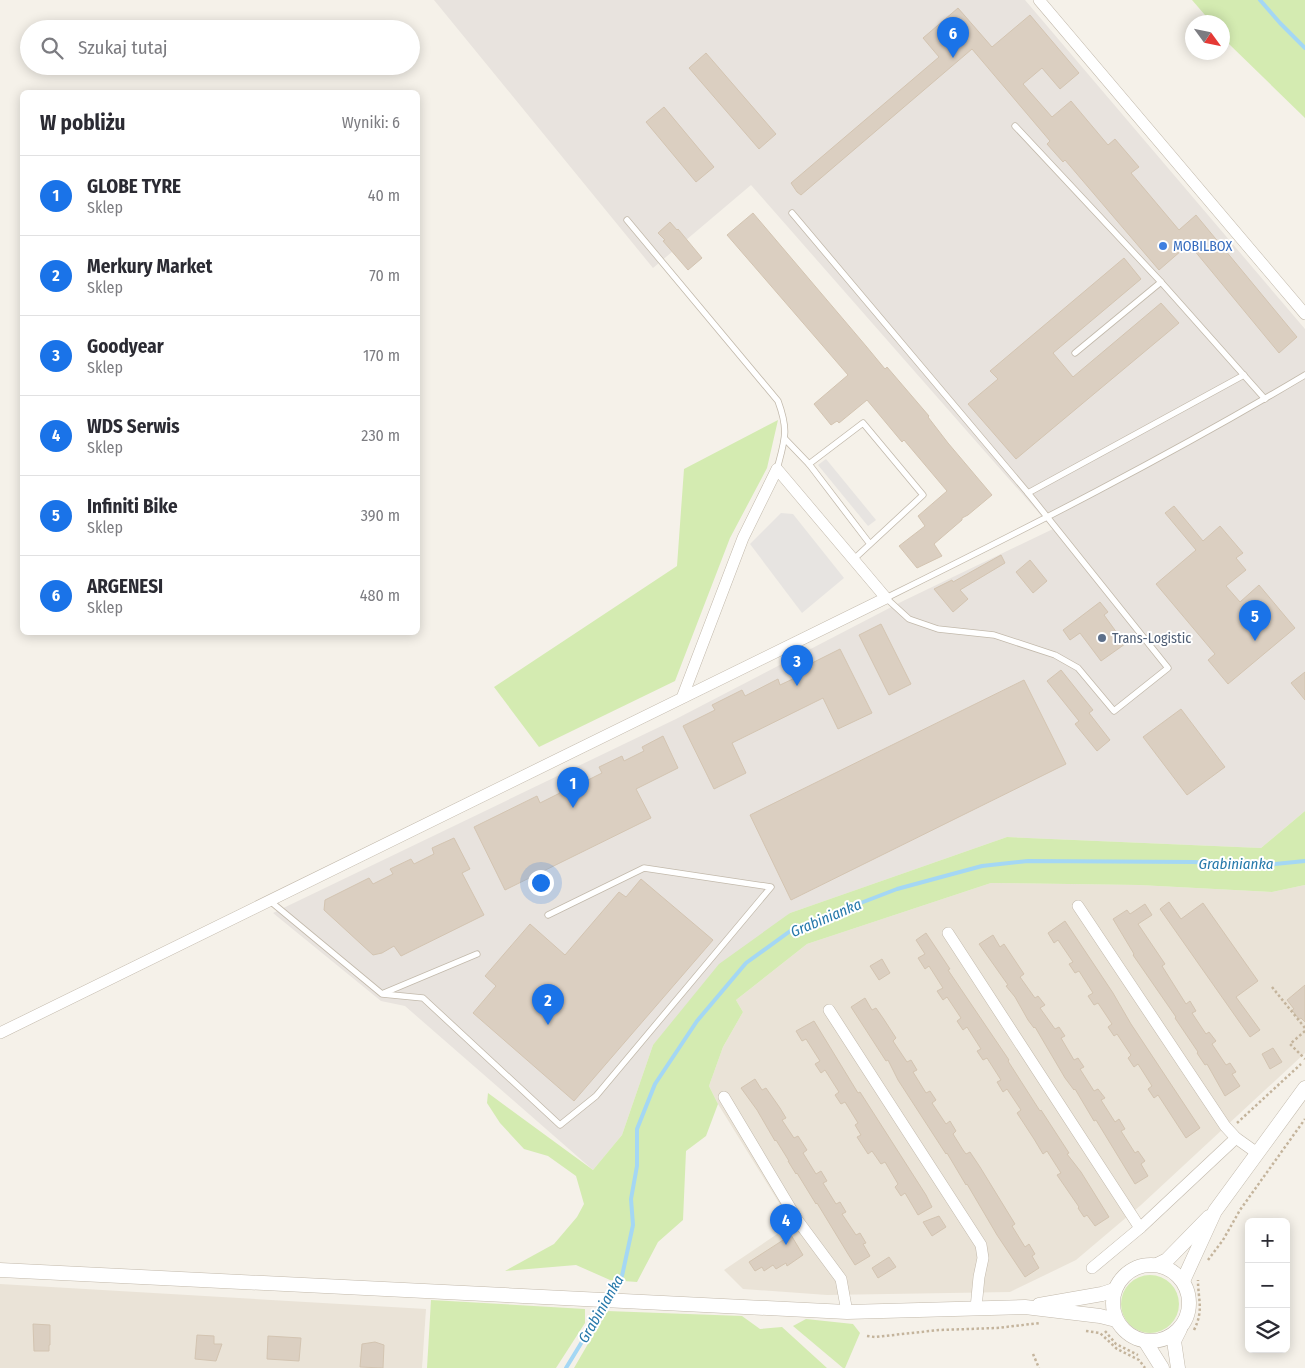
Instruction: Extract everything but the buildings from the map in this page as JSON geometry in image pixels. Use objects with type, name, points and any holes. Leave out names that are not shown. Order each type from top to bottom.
[{"type":"street","points":[[1039,0],[1305,314]]},
{"type":"street","points":[[0,1033],[886,598],[777,469],[743,538],[682,698]]},
{"type":"street","points":[[1078,906],[1225,1126],[1236,1138],[1257,1153]]},
{"type":"street","points":[[948,933],[1140,1228]]},
{"type":"street","points":[[829,1010],[981,1245],[984,1258],[979,1277],[976,1308]]},
{"type":"street","points":[[1157,1265],[1167,1260],[1215,1211],[1305,1088]]},
{"type":"street","points":[[724,1097],[798,1221],[841,1279],[847,1312]]},
{"type":"street","points":[[1092,1268],[1140,1228],[1236,1138]]},
{"type":"street","points":[[1183,1281],[1215,1211]]},
{"type":"street","points":[[1144,1265],[1157,1265],[1172,1271],[1183,1281],[1188,1293],[1189,1305],[1186,1331],[1164,1339],[1145,1341],[1133,1338],[1123,1330],[1116,1320],[1112,1300],[1114,1290],[1121,1278],[1131,1270],[1144,1265]]},
{"type":"street","points":[[0,1270],[847,1312],[1025,1307],[1100,1316],[1116,1320]]},
{"type":"street","points":[[1025,1307],[1102,1294],[1114,1290]]},
{"type":"street","points":[[1178,1368],[1174,1341],[1186,1331]]},
{"type":"street","points":[[1145,1341],[1162,1368]]},
{"type":"lane","points":[[1015,126],[1160,282],[1265,399]]},
{"type":"lane","points":[[792,213],[1028,493],[1047,518],[1168,668],[1114,711],[1078,668],[1055,654],[994,636],[938,628],[909,619],[886,598],[1047,518],[1265,399],[1305,375]]},
{"type":"lane","points":[[627,220],[778,401],[785,420],[785,439],[777,469]]},
{"type":"lane","points":[[1074,353],[1160,282]]},
{"type":"lane","points":[[1028,493],[1244,375]]},
{"type":"lane","points":[[809,464],[863,423],[922,496],[854,559]]},
{"type":"lane","points":[[785,439],[809,464],[870,544]]},
{"type":"lane","points":[[269,900],[382,994],[423,998],[560,1125],[596,1096],[771,887],[644,868],[548,915]]},
{"type":"lane","points":[[382,994],[477,954]]},
{"type":"path","points":[[1272,987],[1305,1030],[1290,1044],[1305,1059]]},
{"type":"path","points":[[1204,1266],[1223,1240],[1240,1210],[1305,1119]]},
{"type":"path","points":[[1186,1331],[1199,1318],[1201,1305],[1198,1281],[1200,1276]]},
{"type":"path","points":[[868,1336],[875,1337],[939,1330],[997,1328],[1032,1323],[1045,1324]]},
{"type":"path","points":[[1086,1329],[1100,1332],[1117,1349],[1139,1360],[1146,1368]]},
{"type":"path","points":[[1033,1354],[1039,1368]]},
{"type":"shaded area","points":[[434,0],[1025,0],[1305,329],[1305,811],[1261,848],[1007,837],[790,913],[653,1045],[622,1135],[593,1170],[405,1006],[381,1001],[273,913],[676,719],[903,601],[1053,529],[751,185],[653,268]]},
{"type":"shaded area","points":[[826,459],[876,520],[868,526],[818,465]]},
{"type":"shaded area","points":[[781,513],[793,514],[844,578],[802,613],[750,544]]},
{"type":"shaded area","points":[[991,883],[1139,885],[1272,892],[1305,885],[1305,1053],[1141,1205],[1076,1260],[1010,1292],[827,1295],[743,1289],[724,1270],[792,1224],[718,1104],[709,1086],[723,1047],[743,1012],[736,1000],[807,944]]},
{"type":"shaded area","points":[[0,1284],[426,1309],[422,1368],[0,1368]]},
{"type":"green space","points":[[1192,0],[1305,0],[1305,118],[1230,45],[1230,15],[1205,15]]},
{"type":"green space","points":[[778,420],[767,468],[730,538],[675,681],[539,747],[494,687],[677,566],[684,469]]},
{"type":"green space","points":[[1305,811],[1305,885],[1272,892],[1139,885],[991,883],[807,944],[736,1000],[743,1012],[723,1047],[709,1086],[718,1104],[706,1136],[686,1151],[683,1220],[658,1242],[637,1282],[610,1280],[576,1265],[505,1271],[554,1244],[577,1217],[584,1204],[576,1176],[548,1156],[524,1149],[500,1123],[487,1103],[488,1093],[593,1170],[622,1135],[653,1045],[719,964],[790,913],[1007,837],[1261,848]]},
{"type":"green space","points":[[1144,1275],[1156,1275],[1171,1283],[1179,1298],[1179,1310],[1171,1325],[1156,1333],[1144,1333],[1129,1325],[1121,1310],[1121,1298],[1129,1283]]},
{"type":"green space","points":[[431,1300],[585,1309],[585,1323],[556,1368],[427,1368]]},
{"type":"green space","points":[[607,1311],[742,1316],[760,1329],[782,1327],[827,1368],[574,1368]]},
{"type":"green space","points":[[806,1319],[853,1324],[860,1333],[845,1368],[793,1326]]},
{"type":"waterway","name":"Grabinianka","points":[[1260,0],[1305,48]]},
{"type":"waterway","name":"Grabinianka","points":[[609,1298],[622,1276],[633,1225],[631,1199],[637,1166],[637,1129],[655,1084],[697,1021],[746,963],[793,929],[897,889],[982,866],[1028,861],[1193,862],[1265,865],[1305,861]]},
{"type":"waterway","name":"Grabinianka","points":[[566,1368],[605,1304]]},
{"type":"place","name":"ARGENESI","points":[[953,58]]},
{"type":"place","name":"MOBILBOX","points":[[1163,246]]},
{"type":"place","name":"Trans-Logistic","points":[[1102,638]]},
{"type":"place","name":"Infiniti Bike","points":[[1255,641]]},
{"type":"place","name":"Goodyear","points":[[797,686]]},
{"type":"place","name":"GLOBE TYRE","points":[[573,808]]},
{"type":"place","name":"Merkury Market","points":[[548,1025]]},
{"type":"place","name":"WDS Serwis","points":[[786,1245]]}]
